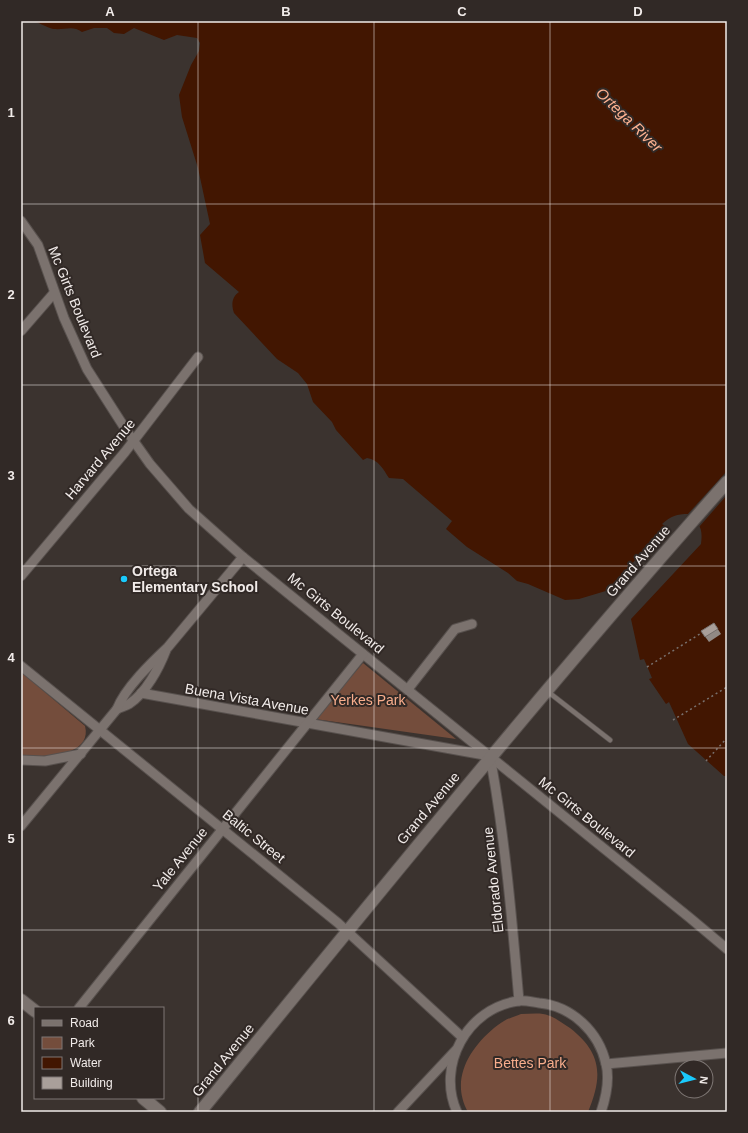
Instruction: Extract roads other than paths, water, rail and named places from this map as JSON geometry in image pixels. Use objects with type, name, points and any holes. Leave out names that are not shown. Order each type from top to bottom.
[{"type":"main road","name":"Grand Avenue","points":[[200,1112],[490,756],[727,482]]},
{"type":"main road","points":[[21,1000],[34,1010]]},
{"type":"main road","points":[[143,1099],[160,1112]]},
{"type":"street","name":"Mc Girts Boulevard","points":[[21,221],[38,245],[64,318],[87,369],[150,464],[190,509],[243,557],[408,689],[727,949]]},
{"type":"street","points":[[21,331],[54,292]]},
{"type":"street","name":"Harvard Avenue","points":[[21,576],[134,441],[198,357]]},
{"type":"street","points":[[21,826],[117,709],[122,698],[155,659],[168,647],[243,557]]},
{"type":"street","points":[[408,689],[455,629],[472,624]]},
{"type":"street","points":[[117,709],[129,704],[141,693],[159,667],[168,647]]},
{"type":"street","name":"Yale Avenue","points":[[80,1007],[363,654]]},
{"type":"street","name":"Baltic Street","points":[[21,666],[338,923],[462,1037]]},
{"type":"street","name":"Buena Vista Avenue","points":[[141,693],[490,756]]},
{"type":"street","points":[[21,760],[45,761],[81,754]]},
{"type":"street","name":"Eldorado Avenue","points":[[490,756],[499,804],[519,1001]]},
{"type":"street","points":[[457,1112],[450,1089],[450,1074],[457,1048],[462,1037],[474,1024],[489,1012],[519,1001],[550,1005],[572,1014],[584,1023],[594,1035],[606,1064],[607,1089],[601,1112]]},
{"type":"street","points":[[398,1112],[457,1048]]},
{"type":"street","points":[[606,1064],[727,1053]]},
{"type":"lane","points":[[546,691],[610,740]]},
{"type":"water","name":"Ortega River","points":[[33,21],[727,21],[727,776],[724,776],[688,744],[669,702],[666,704],[649,679],[652,678],[644,659],[640,660],[631,619],[701,544],[701,530],[695,521],[688,514],[677,515],[668,519],[662,524],[665,526],[609,590],[579,599],[565,600],[528,584],[517,581],[508,573],[467,547],[446,529],[452,521],[403,479],[389,478],[380,465],[375,461],[367,458],[363,460],[336,430],[332,422],[313,402],[307,384],[298,373],[277,359],[234,313],[233,301],[239,292],[205,263],[200,235],[210,224],[198,168],[182,117],[179,95],[191,65],[199,51],[200,43],[197,38],[177,35],[164,40],[134,28],[124,34],[114,33],[107,28],[94,28],[82,32],[72,28],[52,29]]},
{"type":"place","name":"Ortega Elementary School","points":[[124,579]]},
{"type":"park label","name":"Yerkes Park","points":[[368,700]]},
{"type":"park label","name":"Bettes Park","points":[[530,1063]]}]
